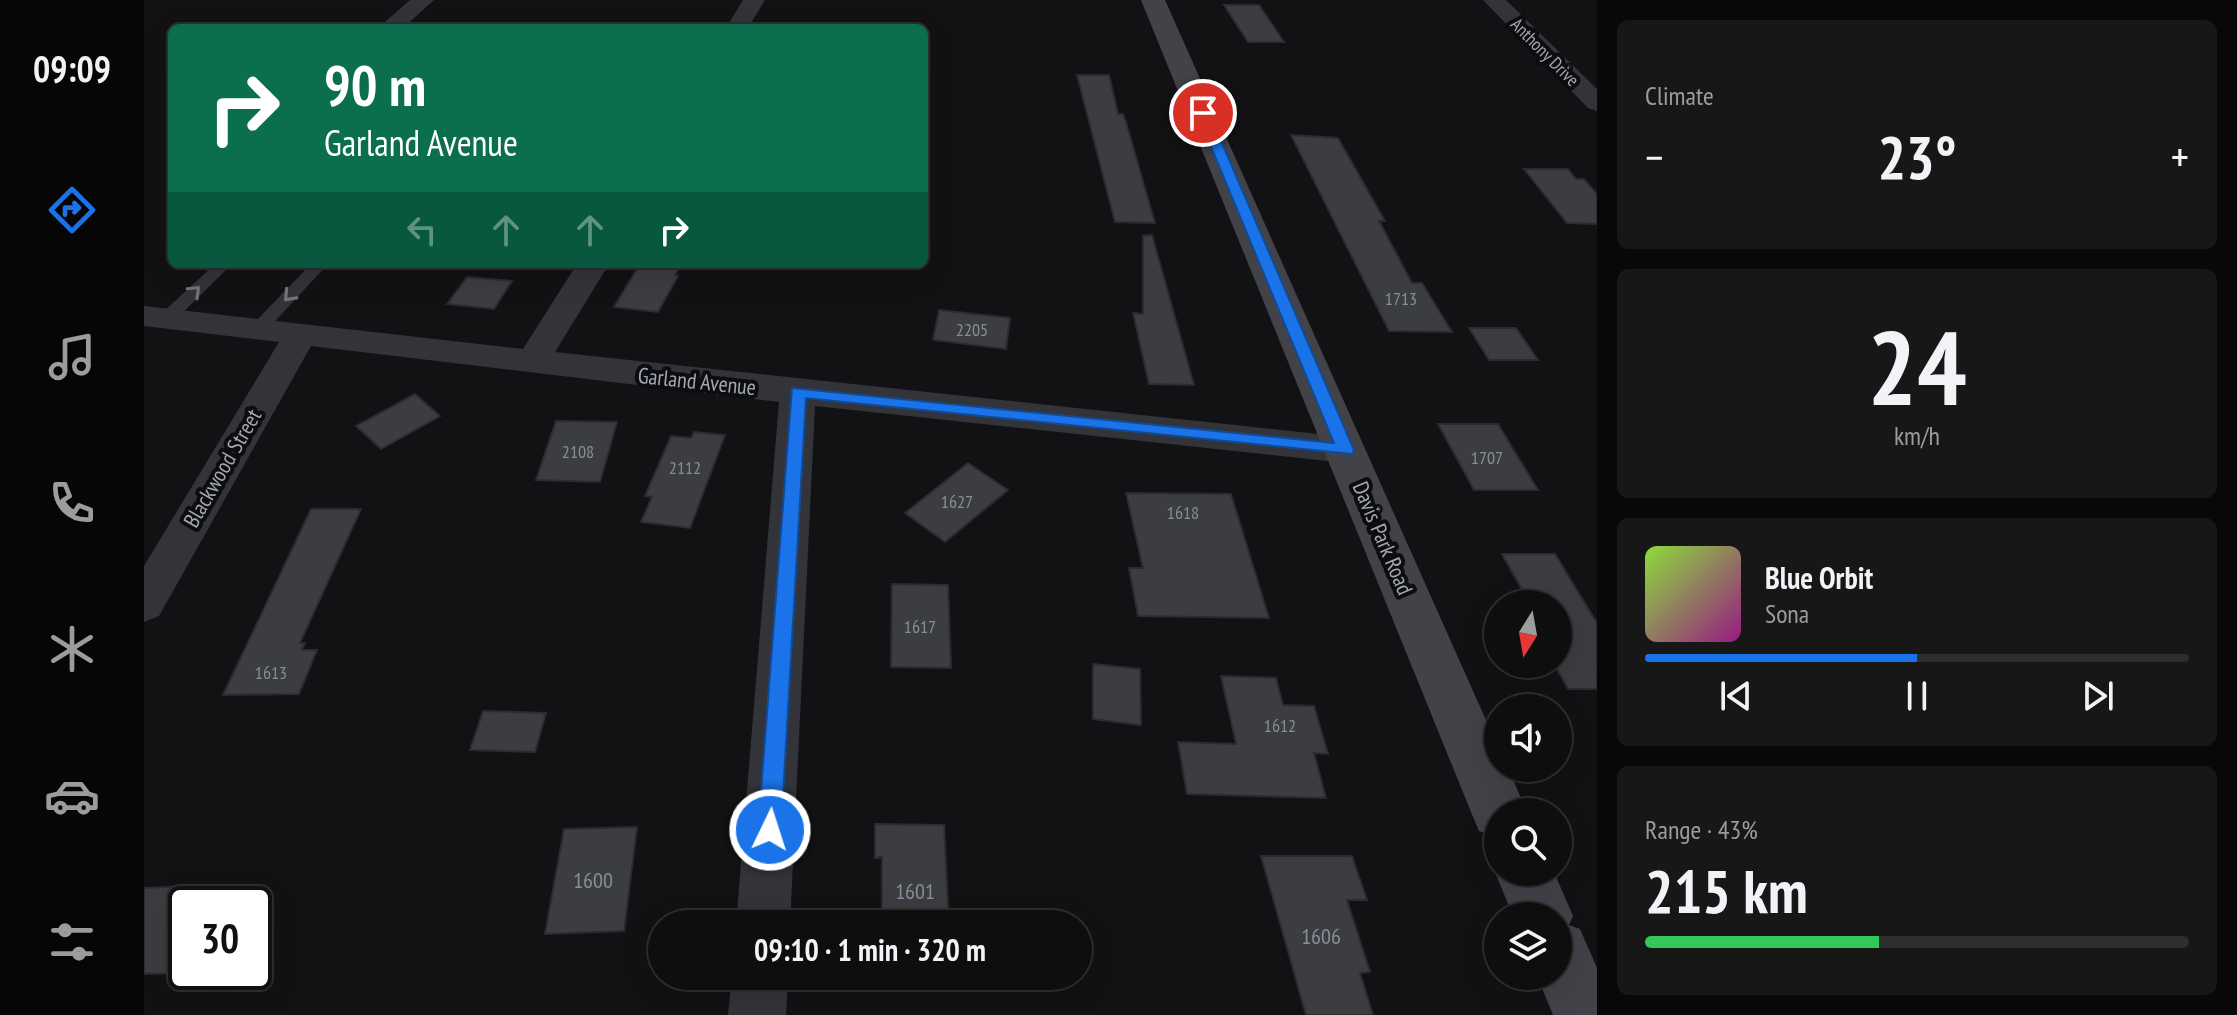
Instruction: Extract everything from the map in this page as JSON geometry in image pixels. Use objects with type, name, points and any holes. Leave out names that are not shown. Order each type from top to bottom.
[{"type":"main road","name":"Davis Park Road","points":[[1153,0],[1493,798]]},
{"type":"main road","points":[[1572,984],[1585,1015]]},
{"type":"street","points":[[394,24],[423,0]]},
{"type":"street","points":[[739,24],[754,0]]},
{"type":"street","points":[[1494,0],[1501,0]]},
{"type":"street","name":"Anthony Drive","points":[[1494,0],[1597,103]]},
{"type":"street","points":[[532,362],[591,268]]},
{"type":"street","name":"Garland Avenue","points":[[155,317],[798,392],[1346,450]]},
{"type":"street","name":"Blackwood Street","points":[[144,604],[301,333]]},
{"type":"street","points":[[764,910],[798,392]]},
{"type":"street","points":[[757,1015],[759,990]]},
{"type":"lane","points":[[155,317],[219,268]]},
{"type":"lane","points":[[259,328],[316,268]]},
{"type":"building","points":[[1224,5],[1259,5],[1284,42],[1248,42]]},
{"type":"building","points":[[1077,75],[1109,75],[1118,114],[1123,114],[1126,122],[1155,223],[1115,222]]},
{"type":"building","points":[[1291,135],[1338,138],[1385,221],[1379,221],[1412,283],[1422,283],[1452,332],[1389,331]]},
{"type":"building","points":[[1524,169],[1568,169],[1576,179],[1584,179],[1597,194],[1597,224],[1567,223]]},
{"type":"building","points":[[1152,235],[1194,385],[1149,384],[1133,313],[1143,314],[1143,236]]},
{"type":"building","points":[[679,268],[675,275],[678,276],[658,312],[614,307],[637,269]]},
{"type":"building","points":[[467,277],[512,281],[494,309],[447,304]]},
{"type":"building","points":[[939,310],[1010,318],[1006,349],[933,340]]},
{"type":"building","points":[[1469,328],[1516,328],[1538,360],[1489,360]]},
{"type":"building","points":[[415,394],[440,416],[381,449],[356,426]]},
{"type":"building","points":[[556,421],[617,422],[600,482],[536,480]]},
{"type":"building","points":[[1438,424],[1498,424],[1538,490],[1474,490]]},
{"type":"building","points":[[694,432],[725,435],[690,528],[641,522],[652,497],[645,496],[671,436],[691,438]]},
{"type":"building","points":[[968,463],[1008,490],[945,542],[905,513]]},
{"type":"building","points":[[1126,493],[1231,494],[1269,618],[1138,616],[1129,568],[1143,568]]},
{"type":"building","points":[[311,509],[361,509],[300,643],[305,643],[302,650],[317,650],[299,694],[223,695]]},
{"type":"building","points":[[1502,554],[1555,554],[1597,623],[1597,689],[1568,689],[1562,678],[1572,678],[1572,590],[1522,590]]},
{"type":"building","points":[[892,584],[948,585],[951,668],[891,667]]},
{"type":"building","points":[[1093,664],[1140,669],[1141,725],[1093,719]]},
{"type":"building","points":[[1221,676],[1276,678],[1283,705],[1314,706],[1328,754],[1314,753],[1326,798],[1187,794],[1178,742],[1236,744]]},
{"type":"building","points":[[483,711],[546,713],[535,752],[470,750]]},
{"type":"building","points":[[875,824],[944,825],[948,910],[882,910],[882,857],[875,858]]},
{"type":"building","points":[[637,827],[624,931],[545,934],[564,829]]},
{"type":"building","points":[[1261,856],[1352,856],[1367,900],[1347,900],[1370,972],[1360,973],[1373,1015],[1306,1015]]},
{"type":"building","points":[[168,887],[168,973],[144,974],[144,888]]},
{"type":"route","points":[[770,830],[798,392],[1346,450],[1203,113]]}]
